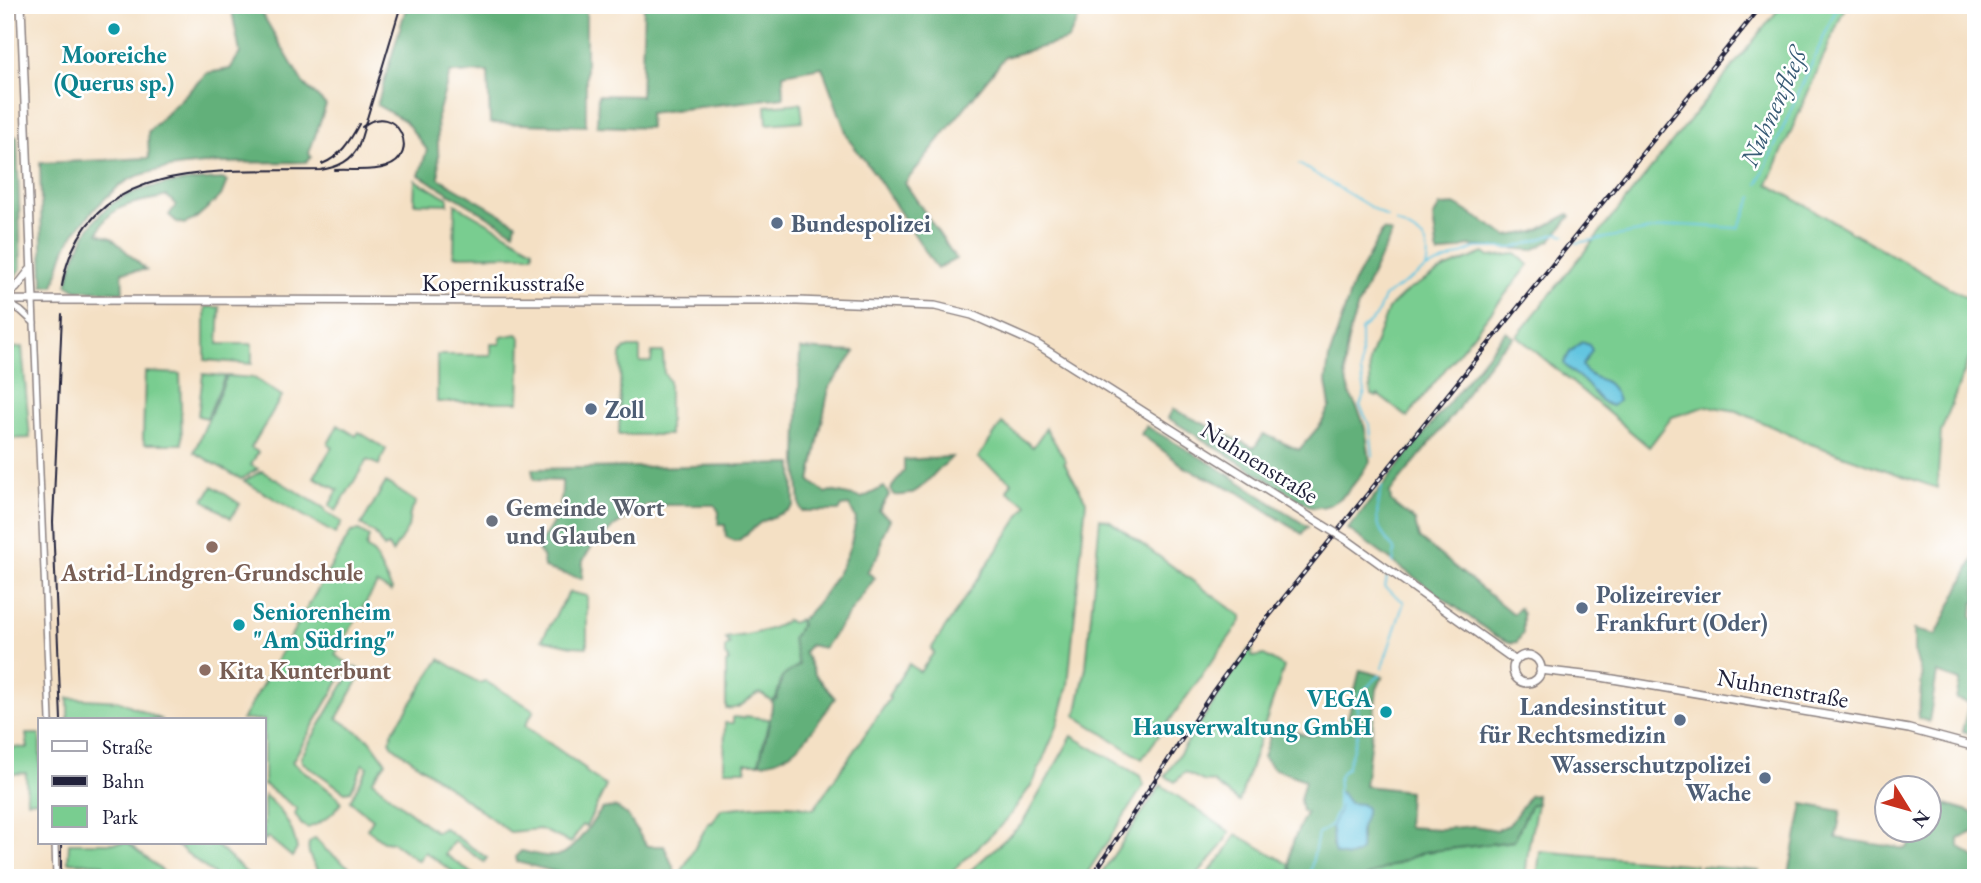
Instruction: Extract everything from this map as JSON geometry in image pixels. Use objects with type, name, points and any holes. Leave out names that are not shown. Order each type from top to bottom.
[{"type":"main road","points":[[21,5],[33,300]]},
{"type":"main road","points":[[5,299],[31,269]]},
{"type":"main road","name":"Kopernikusstraße","points":[[5,299],[797,301],[935,306],[972,316]]},
{"type":"main road","name":"Nuhnenstraße","points":[[972,316],[1035,343],[1347,540],[1516,661]]},
{"type":"main road","points":[[1525,656],[1531,656],[1538,662],[1540,670],[1534,680],[1522,682],[1514,674],[1516,661],[1525,656]]},
{"type":"main road","name":"Nuhnenstraße","points":[[1540,670],[1575,673],[1863,721],[1952,739],[1976,747]]},
{"type":"street","points":[[5,299],[34,323]]},
{"type":"street","points":[[33,300],[50,718]]},
{"type":"street","points":[[55,844],[57,878]]},
{"type":"green space","points":[[240,5],[257,5],[303,83],[326,105],[309,153],[311,157],[306,162],[242,162],[174,167],[135,177],[116,189],[85,220],[69,241],[54,286],[43,286],[40,163],[149,158],[148,132],[207,73],[230,69],[240,53],[232,11],[241,11]]},
{"type":"green space","points":[[407,5],[586,5],[586,126],[490,123],[488,72],[450,73],[437,117],[439,178],[516,223],[514,232],[419,175],[427,150],[405,121],[377,105]]},
{"type":"green space","points":[[644,5],[1085,5],[1068,40],[1005,57],[905,183],[956,259],[937,269],[875,174],[849,140],[822,67],[783,74],[784,97],[649,113],[650,128],[597,126],[598,95],[641,96]]},
{"type":"green space","points":[[1782,5],[1846,5],[1768,184],[1976,303],[1976,341],[1941,432],[1937,488],[1808,443],[1737,411],[1707,406],[1672,417],[1649,447],[1517,336]]},
{"type":"green space","points":[[801,103],[803,121],[767,124],[766,106]]},
{"type":"green space","points":[[17,136],[21,268],[16,276],[5,278],[5,137]]},
{"type":"green space","points":[[222,179],[227,181],[221,196],[194,220],[184,224],[169,215],[176,205],[167,196],[126,205],[110,215],[98,233],[112,238],[146,270],[122,272],[123,292],[77,290],[67,285],[76,254],[88,229],[103,211],[120,199],[164,184]]},
{"type":"green space","points":[[415,180],[448,198],[448,204],[414,203]]},
{"type":"green space","points":[[455,204],[533,249],[533,255],[454,256]]},
{"type":"green space","points":[[1457,205],[1507,236],[1535,232],[1569,214],[1571,216],[1551,240],[1533,250],[1468,246],[1438,255],[1433,217],[1440,206]]},
{"type":"green space","points":[[1383,230],[1392,233],[1358,307],[1351,327],[1345,366],[1347,385],[1365,429],[1370,462],[1346,494],[1330,504],[1311,507],[1168,418],[1173,409],[1254,448],[1264,434],[1299,450],[1321,424],[1330,406],[1326,382],[1329,358],[1353,284]]},
{"type":"green space","points":[[1484,253],[1489,257],[1516,254],[1529,265],[1407,417],[1378,395],[1371,395],[1369,361],[1388,309],[1407,291],[1444,269]]},
{"type":"green space","points":[[205,307],[220,307],[218,344],[252,344],[252,364],[205,360]]},
{"type":"green space","points":[[1506,331],[1514,337],[1500,349],[1472,384],[1458,409],[1390,492],[1391,502],[1415,521],[1419,538],[1513,614],[1519,608],[1523,614],[1523,633],[1517,642],[1511,643],[1494,635],[1348,529]]},
{"type":"green space","points":[[517,334],[521,338],[519,402],[437,402],[437,355],[491,355],[491,344],[500,344],[501,337]]},
{"type":"green space","points":[[22,347],[30,438],[5,439],[5,355],[8,355],[7,349]]},
{"type":"green space","points":[[625,348],[640,348],[640,362],[651,362],[652,352],[663,352],[664,373],[669,381],[669,435],[619,435],[621,354]]},
{"type":"green space","points":[[800,349],[855,352],[829,388],[810,481],[825,493],[831,491],[862,498],[884,487],[889,495],[879,511],[890,519],[882,536],[880,552],[867,572],[875,578],[824,648],[810,645],[804,652],[816,676],[835,698],[804,741],[784,756],[759,763],[772,701],[777,698],[782,677],[799,665],[792,639],[801,625],[800,621],[822,597],[836,576],[851,543],[856,519],[849,505],[842,506],[839,511],[802,511],[800,507],[797,462]]},
{"type":"green space","points":[[145,372],[180,374],[182,444],[145,444]]},
{"type":"green space","points":[[203,374],[225,376],[207,418],[198,416]]},
{"type":"green space","points":[[227,376],[254,378],[282,396],[251,448],[258,452],[251,465],[258,469],[241,479],[194,452]]},
{"type":"green space","points":[[1002,423],[1033,447],[1046,428],[1086,501],[1068,685],[1057,727],[1033,783],[1004,823],[945,878],[678,878],[709,822],[712,823],[721,809],[779,805],[814,809],[890,698],[888,696],[909,664],[920,672],[934,652],[931,649],[1027,505],[1007,491],[1012,482],[978,458]]},
{"type":"green space","points":[[338,425],[356,436],[359,432],[386,449],[379,465],[367,460],[336,511],[329,506],[338,490],[314,477],[332,447],[328,444]]},
{"type":"green space","points":[[1146,426],[1217,467],[1308,527],[1302,534],[1238,492],[1186,468],[1141,434]]},
{"type":"green space","points":[[952,457],[915,491],[894,495],[891,491],[904,471],[904,460]]},
{"type":"green space","points":[[793,464],[794,505],[789,510],[761,522],[739,540],[726,537],[725,525],[718,525],[719,512],[715,505],[647,505],[592,546],[583,561],[582,579],[544,568],[543,558],[537,547],[556,517],[561,501],[562,481],[534,480],[532,469]]},
{"type":"green space","points":[[262,471],[324,508],[327,513],[342,522],[335,534],[244,481]]},
{"type":"green space","points":[[386,482],[416,502],[410,513],[408,528],[392,553],[388,546],[384,548],[375,534],[361,525]]},
{"type":"green space","points":[[213,486],[240,504],[231,518],[204,500]]},
{"type":"green space","points":[[1100,518],[1110,521],[1241,616],[1241,621],[1142,759],[1076,716],[1086,667]]},
{"type":"green space","points":[[359,531],[369,537],[366,548],[374,554],[392,590],[391,592],[377,584],[335,655],[349,664],[292,762],[338,797],[341,803],[326,818],[307,828],[295,814],[297,809],[266,786],[266,718],[243,718],[351,532]]},
{"type":"green space","points":[[1976,554],[1976,602],[1973,603],[1972,617],[1976,621],[1976,735],[1962,731],[1969,703],[1956,699],[1960,681],[1937,673],[1929,722],[1918,718],[1922,676],[1914,651],[1914,630],[1936,635]]},
{"type":"green space","points":[[569,592],[587,596],[587,647],[542,639]]},
{"type":"green space","points":[[787,620],[792,623],[799,620],[801,625],[799,666],[782,677],[776,698],[772,701],[760,693],[736,708],[726,708],[726,663],[729,661],[725,656],[725,648],[730,644],[725,638],[766,630]]},
{"type":"green space","points":[[1249,649],[1253,651],[1253,657],[1264,655],[1284,667],[1239,802],[1213,782],[1203,781],[1185,772],[1175,782],[1165,776]]},
{"type":"green space","points":[[440,659],[479,683],[485,681],[534,710],[525,726],[606,786],[586,827],[582,825],[571,843],[540,829],[510,832],[393,746],[390,741],[393,731]]},
{"type":"green space","points":[[354,667],[363,672],[337,718],[370,740],[386,762],[372,781],[436,832],[444,828],[487,858],[484,862],[454,841],[445,854],[478,878],[462,878],[425,852],[418,861],[392,842],[383,841],[367,829],[373,819],[350,801],[368,767],[363,764],[351,791],[345,792],[302,762],[301,757]]},
{"type":"green space","points":[[1360,670],[1383,676],[1377,689],[1365,786],[1409,791],[1407,827],[1440,829],[1474,826],[1497,830],[1509,825],[1529,796],[1536,795],[1537,804],[1531,804],[1514,841],[1424,852],[1362,878],[1294,878],[1290,860],[1295,837],[1306,813],[1302,811],[1300,800],[1305,780],[1272,768],[1263,757],[1273,726],[1308,736],[1346,725]],"holes":[[[1338,794],[1349,804],[1361,804],[1361,840],[1332,845],[1334,838],[1331,827],[1339,809]]]},
{"type":"green space","points":[[68,698],[120,701],[158,718],[68,718]]},
{"type":"green space","points":[[733,717],[769,719],[759,763],[746,763],[746,770],[724,770],[725,723],[733,723]]},
{"type":"green space","points":[[5,725],[8,747],[28,748],[26,734],[38,734],[38,800],[27,801],[26,773],[9,774],[5,752]]},
{"type":"green space","points":[[1072,736],[1140,776],[1144,785],[1084,878],[962,878],[1022,824]]},
{"type":"green space","points":[[1161,785],[1230,832],[1218,851],[1194,878],[1098,878]]},
{"type":"green space","points":[[266,797],[290,825],[297,849],[292,857],[268,837],[266,839]]},
{"type":"green space","points":[[1942,803],[1975,815],[1976,831],[1959,839],[1959,847],[1976,859],[1976,878],[1788,878],[1803,804],[1841,811],[1836,838],[1906,849],[1910,844],[1942,844]]},
{"type":"green space","points":[[1531,804],[1537,804],[1525,878],[1362,878],[1424,852],[1514,841]]},
{"type":"green space","points":[[616,807],[627,815],[647,846],[664,846],[675,871],[672,878],[579,878],[517,862],[516,856],[521,851],[560,855],[583,835],[602,809]]},
{"type":"green space","points":[[1236,834],[1289,864],[1294,878],[1204,878],[1225,853]]},
{"type":"green space","points":[[315,838],[326,850],[364,878],[325,878],[309,853],[309,843]]},
{"type":"green space","points":[[69,844],[129,844],[171,878],[104,878],[103,864],[68,862]]},
{"type":"green space","points":[[175,844],[215,844],[252,878],[218,878]]},
{"type":"green space","points":[[1540,851],[1696,865],[1696,878],[1539,878]]},
{"type":"green space","points":[[1700,866],[1759,871],[1756,878],[1701,878]]},
{"type":"water","points":[[1582,342],[1592,350],[1582,366],[1591,376],[1610,386],[1618,401],[1612,406],[1598,398],[1564,363],[1570,352]]},
{"type":"water","points":[[1341,792],[1349,803],[1361,804],[1366,808],[1360,832],[1360,851],[1351,856],[1335,854],[1333,847],[1331,827],[1339,809],[1338,794]]},
{"type":"waterway","name":"Nuhnenfließ","points":[[1758,184],[1838,5]]},
{"type":"waterway","points":[[1299,164],[1387,217]]},
{"type":"waterway","name":"Nuhnenfließ","points":[[1576,243],[1679,225],[1738,228],[1753,197]]},
{"type":"waterway","points":[[1396,222],[1423,239],[1428,250],[1426,269]]},
{"type":"waterway","name":"Nuhnenfließ","points":[[1373,456],[1370,426],[1360,406],[1365,392],[1361,373],[1361,330],[1376,317],[1384,297],[1426,269],[1476,248],[1514,248],[1558,233],[1565,235]]},
{"type":"waterway","name":"Nuhnenfließ","points":[[1382,486],[1377,513],[1379,527],[1395,550],[1393,563]]},
{"type":"waterway","name":"Nuhnenfließ","points":[[1382,668],[1404,602],[1385,588],[1387,577]]},
{"type":"waterway","name":"Nuhnenfließ","points":[[1309,878],[1318,834],[1330,826],[1338,809],[1338,780],[1347,768],[1360,725],[1357,702],[1361,693],[1380,675]]},
{"type":"tram line","points":[[62,286],[75,243],[98,213],[127,192],[162,180],[201,173],[321,170],[339,165],[348,159],[359,145],[401,5]]},
{"type":"tram line","points":[[335,170],[380,169],[397,161],[403,152],[401,132],[394,124],[385,120],[374,120],[362,127]]},
{"type":"tram line","points":[[322,164],[344,148],[359,124]]},
{"type":"tram line","points":[[61,718],[53,522],[62,314]]},
{"type":"tram line","points":[[61,844],[61,878]]},
{"type":"railway","points":[[1091,878],[1214,690],[1261,626],[1762,5]]},
{"type":"place","name":"Mooreiche (Querus sp.)","points":[[114,29]]},
{"type":"place","name":"Bundespolizei","points":[[777,223]]},
{"type":"place","name":"Zoll","points":[[591,409]]},
{"type":"place","name":"Gemeinde Wort und Glauben","points":[[492,521]]},
{"type":"place","name":"Astrid-Lindgren-Grundschule","points":[[212,547]]},
{"type":"place","name":"Polizeirevier Frankfurt (Oder)","points":[[1582,608]]},
{"type":"place","name":"Seniorenheim \"Am Südring\"","points":[[239,625]]},
{"type":"place","name":"Kita Kunterbunt","points":[[205,670]]},
{"type":"place","name":"VEGA Hausverwaltung GmbH","points":[[1386,712]]},
{"type":"place","name":"Landesinstitut für Rechtsmedizin","points":[[1680,720]]},
{"type":"place","name":"Wasserschutzpolizei Wache","points":[[1765,778]]}]
